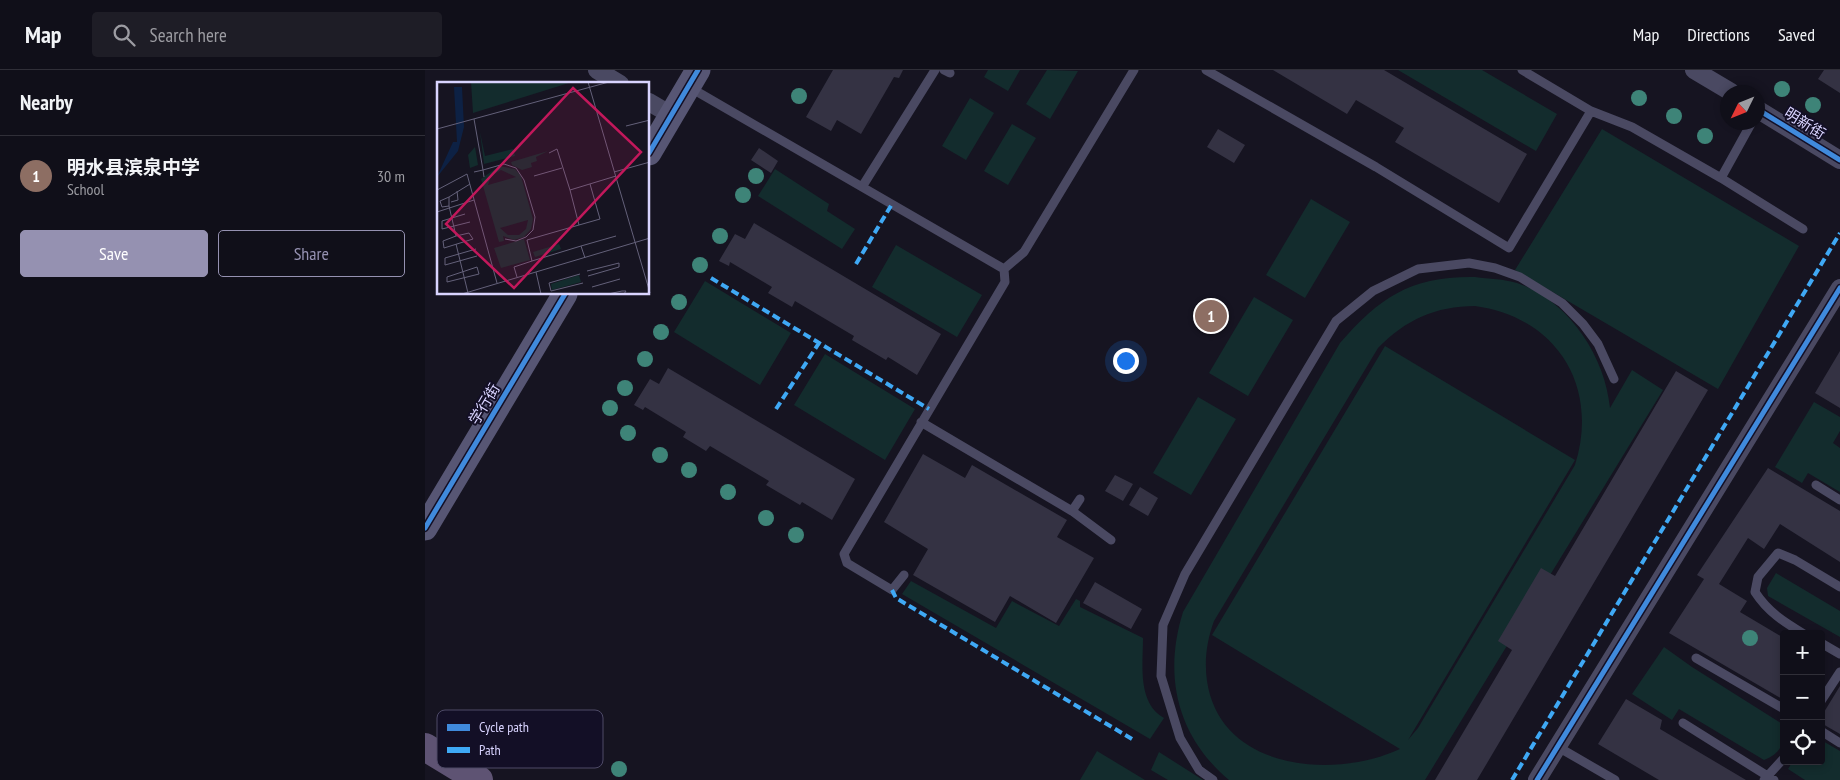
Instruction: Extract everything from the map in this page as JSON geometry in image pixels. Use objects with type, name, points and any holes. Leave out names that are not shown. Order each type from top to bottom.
[{"type":"main road","points":[[425,747],[437,754]]},
{"type":"main road","points":[[459,768],[479,780]]},
{"type":"street","points":[[597,70],[617,82]]},
{"type":"street","points":[[1694,70],[1720,85]]},
{"type":"street","points":[[650,151],[694,78]]},
{"type":"street","points":[[650,103],[671,115]]},
{"type":"street","name":"明新街","points":[[1765,118],[1840,160]]},
{"type":"street","points":[[1537,780],[1840,288]]},
{"type":"street","name":"学行街","points":[[425,528],[564,295]]},
{"type":"lane","points":[[863,187],[935,70]]},
{"type":"lane","points":[[1004,269],[1024,252],[1134,70]]},
{"type":"lane","points":[[1206,70],[1376,167],[1509,248],[1591,111]]},
{"type":"lane","points":[[1522,70],[1591,111],[1632,127],[1721,178],[1803,229]]},
{"type":"lane","points":[[694,78],[863,187],[1004,269]]},
{"type":"lane","points":[[1721,178],[1748,130]]},
{"type":"lane","points":[[1074,148],[1084,153]]},
{"type":"lane","points":[[1213,780],[1199,770],[1180,738],[1161,676],[1163,625],[1185,574],[1336,321],[1373,291],[1418,269],[1469,264],[1495,268],[1520,277],[1562,303],[1583,324],[1598,344],[1614,379]]},
{"type":"lane","points":[[904,575],[892,590],[847,563],[844,554],[1005,282],[1004,269]]},
{"type":"lane","points":[[921,422],[1072,511],[1111,540]]},
{"type":"lane","points":[[1816,486],[1840,500]]},
{"type":"lane","points":[[1072,511],[1080,499]]},
{"type":"lane","points":[[1798,630],[1782,621],[1765,607],[1755,592],[1758,577],[1778,553],[1795,560],[1840,587]]},
{"type":"lane","points":[[1825,645],[1840,654]]},
{"type":"lane","points":[[1696,658],[1780,707]]},
{"type":"lane","points":[[1825,695],[1840,672]]},
{"type":"lane","points":[[1683,723],[1768,779],[1780,763]]},
{"type":"lane","points":[[1825,734],[1840,743]]},
{"type":"lane","points":[[1558,746],[1615,780]]},
{"type":"green space","points":[[988,70],[1020,70],[1008,91],[984,77]]},
{"type":"green space","points":[[1047,70],[1078,71],[1050,119],[1026,104]]},
{"type":"green space","points":[[1398,70],[1482,70],[1557,114],[1536,151]]},
{"type":"green space","points":[[970,98],[994,113],[966,160],[942,146]]},
{"type":"green space","points":[[1012,124],[1036,138],[1008,185],[984,171]]},
{"type":"green space","points":[[1602,129],[1799,246],[1718,389],[1515,270]]},
{"type":"green space","points":[[775,169],[829,204],[827,211],[855,229],[842,249],[758,196]]},
{"type":"green space","points":[[1311,199],[1350,222],[1305,298],[1266,275]]},
{"type":"green space","points":[[896,245],[982,295],[957,337],[872,287]]},
{"type":"green space","points":[[1475,277],[1517,283],[1535,291],[1552,302],[1568,316],[1592,350],[1607,388],[1610,408],[1632,370],[1663,390],[1425,780],[1229,780],[1211,763],[1197,744],[1186,724],[1179,704],[1175,682],[1174,659],[1183,612],[1340,343],[1369,313],[1399,292],[1433,280]],"holes":[[[1475,306],[1504,313],[1528,324],[1549,340],[1565,360],[1576,383],[1581,408],[1581,436],[1575,465],[1418,728],[1408,740],[1575,460],[1385,346],[1212,635],[1400,749],[1373,759],[1343,764],[1313,765],[1283,760],[1256,750],[1233,734],[1216,711],[1207,681],[1206,665],[1208,643],[1214,621],[1378,348],[1410,322],[1434,312]]]},
{"type":"green space","points":[[705,281],[791,333],[760,385],[674,332]]},
{"type":"green space","points":[[1254,297],[1293,320],[1248,396],[1209,373]]},
{"type":"green space","points":[[825,354],[915,409],[885,460],[794,405]]},
{"type":"green space","points":[[1198,397],[1236,419],[1191,495],[1153,473]]},
{"type":"green space","points":[[1814,402],[1840,417],[1840,431],[1833,443],[1840,448],[1840,492],[1808,473],[1802,483],[1775,467]]},
{"type":"green space","points":[[1776,573],[1840,611],[1840,637],[1768,596],[1767,588]]},
{"type":"green space","points":[[911,581],[996,628],[1012,601],[1059,626],[1076,599],[1080,601],[1080,607],[1143,638],[1143,682],[1145,693],[1155,711],[1164,718],[1150,739],[902,594]]},
{"type":"green space","points":[[1664,647],[1780,722],[1780,748],[1775,754],[1764,760],[1679,709],[1672,720],[1632,694]]},
{"type":"green space","points":[[1825,742],[1840,751],[1840,780],[1805,780],[1788,769],[1790,765],[1825,765]]},
{"type":"green space","points":[[1097,751],[1145,780],[1080,780]]},
{"type":"green space","points":[[1159,752],[1203,780],[1168,780],[1151,770]]},
{"type":"building","points":[[833,70],[903,70],[899,78],[894,77],[861,134],[837,120],[831,131],[806,117]]},
{"type":"building","points":[[1273,70],[1384,70],[1527,154],[1499,203],[1395,142],[1404,128],[1356,100],[1347,114]]},
{"type":"building","points":[[1824,70],[1840,70],[1840,93],[1818,79]]},
{"type":"building","points":[[1218,129],[1245,145],[1234,163],[1207,147]]},
{"type":"building","points":[[759,148],[778,161],[771,173],[751,160]]},
{"type":"building","points":[[754,223],[941,334],[917,375],[888,357],[886,360],[852,340],[854,336],[795,301],[792,307],[768,293],[772,287],[730,262],[729,266],[719,261],[735,234],[745,239]]},
{"type":"building","points":[[1840,351],[1840,408],[1815,393]]},
{"type":"building","points":[[668,368],[855,479],[832,520],[802,502],[800,505],[766,485],[769,481],[710,446],[706,451],[683,437],[686,432],[645,407],[643,410],[634,405],[650,379],[659,384]]},
{"type":"building","points":[[1676,371],[1708,390],[1477,780],[1435,780],[1512,650],[1498,641],[1541,568],[1555,576]]},
{"type":"building","points":[[923,454],[965,478],[972,465],[1067,520],[1057,537],[1094,558],[1056,623],[1010,596],[995,622],[913,575],[928,549],[884,522]]},
{"type":"building","points":[[1768,468],[1840,511],[1840,562],[1780,524],[1764,549],[1748,538],[1719,584],[1747,601],[1740,612],[1780,636],[1780,698],[1669,633],[1704,579],[1697,575]]},
{"type":"building","points":[[1115,475],[1133,484],[1123,501],[1105,491]]},
{"type":"building","points":[[1140,487],[1158,498],[1148,516],[1129,505]]},
{"type":"building","points":[[1095,582],[1142,609],[1131,629],[1083,603]]},
{"type":"building","points":[[1840,686],[1840,734],[1825,725],[1825,710]]},
{"type":"building","points":[[1626,699],[1662,720],[1660,729],[1746,780],[1659,780],[1598,744]]},
{"type":"marked path","points":[[856,264],[892,204]]},
{"type":"marked path","points":[[1512,780],[1840,233]]},
{"type":"marked path","points":[[711,278],[929,409]]},
{"type":"marked path","points":[[776,409],[819,343]]},
{"type":"marked path","points":[[892,590],[896,598],[1132,739]]},
{"type":"cycle path","points":[[650,151],[698,70]]},
{"type":"cycle path","points":[[1765,114],[1840,160]]},
{"type":"cycle path","points":[[1537,780],[1840,288]]},
{"type":"cycle path","points":[[425,528],[564,295]]},
{"type":"place","name":"明水县滨泉中学","points":[[1211,316]]}]
